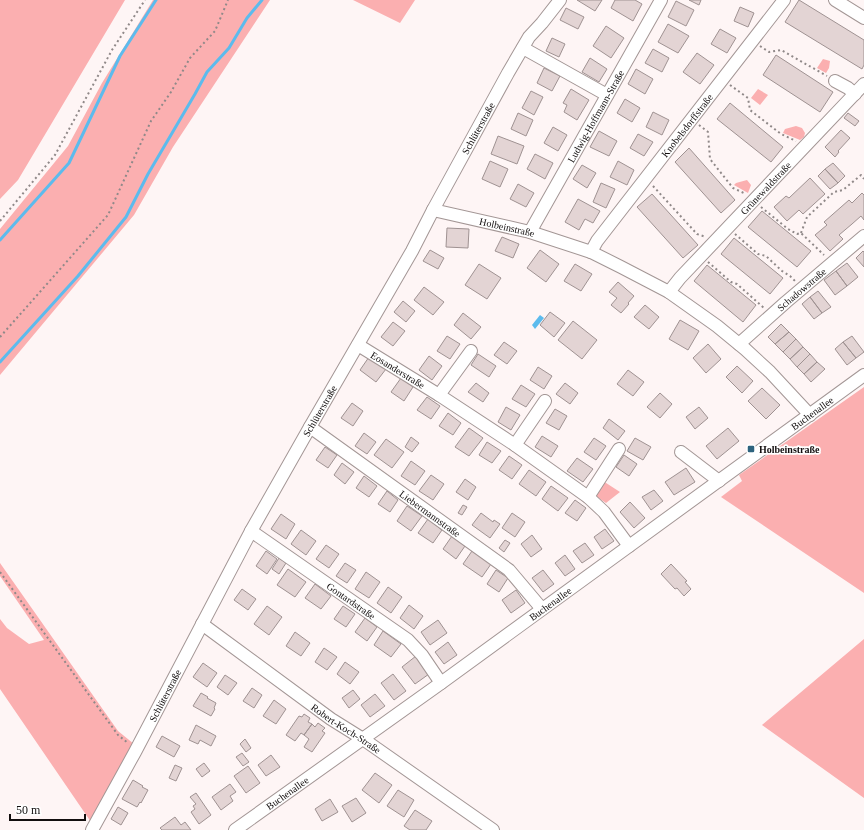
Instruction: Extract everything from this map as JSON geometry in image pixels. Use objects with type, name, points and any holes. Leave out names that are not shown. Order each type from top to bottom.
[{"type":"street","name":"Schlüterstraße","points":[[92,830],[136,750],[250,531],[412,252],[433,210],[522,48],[529,37],[560,0]]},
{"type":"street","name":"Ludwig-Hoffmann-Straße","points":[[530,232],[661,0]]},
{"type":"street","name":"Knobelsdorffstraße","points":[[591,252],[597,241],[784,0]]},
{"type":"street","points":[[835,0],[864,18]]},
{"type":"street","points":[[522,48],[607,95]]},
{"type":"street","points":[[835,81],[848,88],[855,94]]},
{"type":"street","name":"Grünewaldstraße","points":[[669,292],[680,278],[864,84]]},
{"type":"street","name":"Holbeinstraße","points":[[433,210],[530,232],[591,252],[669,292],[717,326],[739,344],[770,372],[810,415]]},
{"type":"street","name":"Schadowstraße","points":[[739,344],[864,236]]},
{"type":"street","name":"Eosanderstraße","points":[[358,345],[439,395],[515,445],[588,497],[604,512],[629,546]]},
{"type":"street","points":[[439,395],[471,351]]},
{"type":"street","name":"Buchenallee","points":[[235,830],[363,739],[864,375]]},
{"type":"street","points":[[515,445],[545,401]]},
{"type":"street","name":"Liebermannstraße","points":[[310,428],[509,570],[542,609]]},
{"type":"street","points":[[588,497],[619,448]]},
{"type":"street","points":[[681,452],[719,481]]},
{"type":"street","name":"Gontardstraße","points":[[250,531],[408,640],[422,655],[441,682]]},
{"type":"street","name":"Robert-Koch-Straße","points":[[202,624],[331,719],[363,739],[493,830]]},
{"type":"path","points":[[0,221],[55,155],[112,50],[145,0]]},
{"type":"path","points":[[0,336],[108,215],[151,121],[171,92],[190,58],[215,31],[228,0]]},
{"type":"path","points":[[752,41],[769,52],[781,50],[835,81]]},
{"type":"path","points":[[723,79],[748,98],[750,110],[756,115],[781,134],[806,145]]},
{"type":"path","points":[[692,119],[708,132],[710,159],[733,188],[746,194],[788,229],[797,234],[801,233],[832,263]]},
{"type":"path","points":[[801,233],[807,216],[834,192],[843,190],[861,175],[864,178]]},
{"type":"path","points":[[646,178],[697,234],[715,241]]},
{"type":"path","points":[[728,228],[758,254],[766,256],[802,288]]},
{"type":"path","points":[[701,256],[731,282],[737,284],[772,315]]},
{"type":"path","points":[[0,572],[118,735],[136,750]]},
{"type":"shaded area","points":[[0,0],[125,0],[18,180],[0,199]]},
{"type":"shaded area","points":[[153,0],[270,0],[173,147],[134,215],[0,375],[0,229],[68,146],[102,83]]},
{"type":"shaded area","points":[[353,0],[415,0],[400,23]]},
{"type":"shaded area","points":[[823,59],[830,61],[829,68],[826,73],[817,68]]},
{"type":"shaded area","points":[[758,89],[768,95],[760,105],[751,98]]},
{"type":"shaded area","points":[[796,126],[802,128],[805,133],[804,137],[800,140],[783,133],[785,129]]},
{"type":"shaded area","points":[[747,180],[751,185],[748,193],[734,185],[736,183]]},
{"type":"shaded area","points":[[864,387],[864,593],[721,497],[742,481],[739,475]]},
{"type":"shaded area","points":[[603,481],[620,492],[606,503],[594,495]]},
{"type":"shaded area","points":[[0,563],[118,731],[134,744],[91,822],[0,689],[0,619],[7,628],[29,644],[44,640],[0,576]]},
{"type":"shaded area","points":[[864,639],[864,798],[762,725]]},
{"type":"water","points":[[540,315],[544,318],[535,329],[532,325]]},
{"type":"building","points":[[577,0],[602,0],[595,11]]},
{"type":"building","points":[[615,0],[635,0],[642,4],[633,21],[611,8]]},
{"type":"building","points":[[689,0],[701,0],[699,5]]},
{"type":"building","points":[[799,0],[864,40],[864,65],[862,69],[785,22]]},
{"type":"building","points":[[676,1],[694,10],[686,26],[668,17]]},
{"type":"building","points":[[740,7],[754,13],[748,27],[734,21]]},
{"type":"building","points":[[566,8],[584,17],[578,29],[560,20]]},
{"type":"building","points":[[668,24],[689,36],[678,53],[658,42]]},
{"type":"building","points":[[606,26],[624,38],[611,58],[593,46]]},
{"type":"building","points":[[720,29],[736,38],[727,53],[711,44]]},
{"type":"building","points":[[552,38],[565,44],[559,57],[546,51]]},
{"type":"building","points":[[653,49],[669,58],[662,72],[645,63]]},
{"type":"building","points":[[697,53],[714,65],[700,84],[683,72]]},
{"type":"building","points":[[776,55],[833,92],[820,112],[763,75]]},
{"type":"building","points":[[590,58],[607,69],[599,82],[582,72]]},
{"type":"building","points":[[544,68],[560,76],[552,91],[537,83]]},
{"type":"building","points":[[636,69],[653,79],[645,94],[628,84]]},
{"type":"building","points":[[571,89],[589,100],[577,120],[564,112],[567,105],[563,103]]},
{"type":"building","points":[[531,91],[543,97],[534,115],[522,108]]},
{"type":"building","points":[[625,99],[640,108],[632,122],[617,113]]},
{"type":"building","points":[[730,103],[783,147],[771,162],[717,119]]},
{"type":"building","points":[[653,112],[669,120],[662,135],[646,127]]},
{"type":"building","points":[[518,113],[533,120],[526,136],[511,129]]},
{"type":"building","points":[[848,113],[859,121],[855,126],[844,118]]},
{"type":"building","points":[[553,127],[567,135],[558,151],[544,143]]},
{"type":"building","points":[[841,130],[850,138],[838,151],[839,152],[835,157],[825,147]]},
{"type":"building","points":[[599,131],[617,141],[609,156],[590,147]]},
{"type":"building","points":[[638,134],[653,142],[644,156],[630,148]]},
{"type":"building","points":[[498,136],[524,146],[517,164],[491,154]]},
{"type":"building","points":[[689,148],[735,200],[721,213],[675,162]]},
{"type":"building","points":[[535,154],[553,163],[545,179],[527,169]]},
{"type":"building","points":[[490,161],[508,169],[500,187],[482,179]]},
{"type":"building","points":[[618,161],[634,170],[627,185],[610,177]]},
{"type":"building","points":[[833,163],[845,176],[838,183],[825,169]]},
{"type":"building","points":[[582,165],[596,173],[587,188],[573,179]]},
{"type":"building","points":[[825,169],[838,183],[830,189],[818,176]]},
{"type":"building","points":[[810,178],[825,194],[803,214],[799,210],[787,221],[774,207],[786,196],[789,198]]},
{"type":"building","points":[[601,183],[615,189],[606,208],[593,202]]},
{"type":"building","points":[[518,184],[534,193],[526,207],[510,199]]},
{"type":"building","points":[[862,193],[864,195],[864,220],[861,216],[839,235],[843,239],[830,251],[815,235],[827,225],[824,222],[849,200],[852,203]]},
{"type":"building","points":[[652,194],[698,245],[683,258],[637,207]]},
{"type":"building","points":[[578,199],[600,211],[593,223],[585,219],[579,230],[565,222]]},
{"type":"building","points":[[762,211],[811,251],[797,267],[748,227]]},
{"type":"building","points":[[447,228],[469,229],[468,248],[446,247]]},
{"type":"building","points":[[502,237],[519,244],[513,258],[495,251]]},
{"type":"building","points":[[734,238],[783,278],[770,294],[721,254]]},
{"type":"building","points":[[430,250],[444,258],[438,269],[423,261]]},
{"type":"building","points":[[540,250],[559,264],[546,282],[527,268]]},
{"type":"building","points":[[863,251],[864,252],[864,267],[856,258]]},
{"type":"building","points":[[847,263],[858,277],[847,286],[836,271]]},
{"type":"building","points":[[479,264],[501,278],[487,299],[465,285]]},
{"type":"building","points":[[575,264],[592,274],[581,291],[564,281]]},
{"type":"building","points":[[707,265],[756,305],[743,322],[694,281]]},
{"type":"building","points":[[836,271],[847,286],[835,295],[824,280]]},
{"type":"building","points":[[618,282],[634,296],[621,313],[611,305],[617,298],[609,292]]},
{"type":"building","points":[[424,287],[444,302],[433,315],[414,300]]},
{"type":"building","points":[[818,291],[831,307],[822,313],[810,297]]},
{"type":"building","points":[[810,297],[822,313],[814,319],[802,304]]},
{"type":"building","points":[[403,301],[415,311],[406,322],[394,312]]},
{"type":"building","points":[[645,305],[659,317],[649,329],[634,317]]},
{"type":"building","points":[[550,312],[565,323],[554,337],[540,325]]},
{"type":"building","points":[[463,313],[481,327],[471,339],[454,325]]},
{"type":"building","points":[[680,320],[699,331],[688,350],[669,339]]},
{"type":"building","points":[[573,321],[597,340],[582,359],[558,340]]},
{"type":"building","points":[[393,322],[405,331],[393,346],[381,337]]},
{"type":"building","points":[[781,324],[789,332],[775,344],[768,337]]},
{"type":"building","points":[[789,332],[796,339],[783,352],[775,344]]},
{"type":"building","points":[[447,336],[460,344],[450,359],[437,351]]},
{"type":"building","points":[[852,336],[864,352],[856,358],[843,342]]},
{"type":"building","points":[[796,339],[803,347],[790,359],[783,352]]},
{"type":"building","points":[[504,342],[517,351],[507,364],[494,355]]},
{"type":"building","points":[[843,342],[856,358],[847,365],[835,349]]},
{"type":"building","points":[[708,344],[721,359],[706,373],[693,358]]},
{"type":"building","points":[[803,347],[810,354],[797,367],[790,359]]},
{"type":"building","points":[[478,354],[496,366],[489,377],[471,365]]},
{"type":"building","points":[[810,354],[817,362],[804,374],[797,367]]},
{"type":"building","points":[[429,356],[442,366],[432,380],[419,370]]},
{"type":"building","points":[[369,357],[386,369],[376,382],[360,370]]},
{"type":"building","points":[[817,362],[825,369],[811,382],[804,374]]},
{"type":"building","points":[[737,366],[753,381],[742,393],[726,377]]},
{"type":"building","points":[[538,367],[552,376],[544,389],[530,380]]},
{"type":"building","points":[[628,370],[644,382],[633,396],[617,384]]},
{"type":"building","points":[[401,378],[413,387],[404,401],[391,392]]},
{"type":"building","points":[[476,383],[489,393],[483,402],[468,392]]},
{"type":"building","points":[[565,383],[578,393],[570,404],[556,394]]},
{"type":"building","points":[[521,385],[535,394],[526,407],[512,399]]},
{"type":"building","points":[[762,388],[780,405],[766,419],[748,401]]},
{"type":"building","points":[[660,393],[672,404],[660,418],[647,407]]},
{"type":"building","points":[[427,397],[440,406],[431,419],[417,410]]},
{"type":"building","points":[[352,403],[363,411],[353,426],[341,418]]},
{"type":"building","points":[[506,407],[520,415],[511,430],[498,422]]},
{"type":"building","points":[[699,407],[708,418],[695,429],[686,417]]},
{"type":"building","points":[[555,409],[567,416],[559,430],[546,423]]},
{"type":"building","points":[[448,413],[461,423],[453,435],[439,426]]},
{"type":"building","points":[[609,419],[625,431],[618,440],[603,428]]},
{"type":"building","points":[[469,428],[483,438],[469,456],[455,447]]},
{"type":"building","points":[[728,428],[739,441],[717,459],[706,446]]},
{"type":"building","points":[[364,433],[376,442],[367,454],[355,446]]},
{"type":"building","points":[[542,436],[558,446],[551,457],[535,447]]},
{"type":"building","points":[[411,437],[419,443],[412,452],[405,447]]},
{"type":"building","points":[[594,438],[606,446],[596,460],[584,452]]},
{"type":"building","points":[[635,438],[651,447],[643,460],[627,451]]},
{"type":"building","points":[[386,439],[404,452],[392,468],[374,455]]},
{"type":"building","points":[[487,442],[501,451],[492,463],[479,455]]},
{"type":"building","points":[[325,447],[337,455],[328,468],[316,460]]},
{"type":"building","points":[[624,455],[637,464],[629,476],[616,467]]},
{"type":"building","points":[[509,456],[522,465],[512,479],[499,470]]},
{"type":"building","points":[[577,458],[593,469],[583,482],[567,471]]},
{"type":"building","points":[[411,461],[425,471],[415,485],[401,476]]},
{"type":"building","points":[[342,463],[354,472],[345,484],[334,475]]},
{"type":"building","points":[[686,468],[695,482],[674,495],[665,482]]},
{"type":"building","points":[[529,470],[546,482],[536,496],[519,484]]},
{"type":"building","points":[[431,475],[444,484],[433,500],[419,491]]},
{"type":"building","points":[[364,476],[377,486],[369,497],[356,488]]},
{"type":"building","points":[[465,479],[476,487],[468,500],[456,492]]},
{"type":"building","points":[[551,486],[568,498],[558,511],[542,499]]},
{"type":"building","points":[[654,490],[663,501],[651,510],[642,497]]},
{"type":"building","points":[[387,491],[398,500],[390,512],[378,504]]},
{"type":"building","points":[[575,500],[586,508],[577,521],[565,513]]},
{"type":"building","points":[[630,502],[645,518],[634,528],[620,512]]},
{"type":"building","points":[[463,505],[467,507],[462,515],[458,513]]},
{"type":"building","points":[[407,506],[422,516],[411,531],[397,521]]},
{"type":"building","points":[[481,513],[493,522],[494,520],[500,524],[490,538],[472,525]]},
{"type":"building","points":[[512,513],[525,522],[515,537],[502,528]]},
{"type":"building","points":[[281,514],[295,524],[286,539],[271,529]]},
{"type":"building","points":[[428,519],[442,530],[433,543],[418,533]]},
{"type":"building","points":[[605,529],[614,541],[602,549],[594,537]]},
{"type":"building","points":[[301,530],[316,541],[306,555],[291,544]]},
{"type":"building","points":[[532,535],[542,549],[531,557],[521,544]]},
{"type":"building","points":[[452,536],[465,546],[456,559],[443,549]]},
{"type":"building","points":[[505,540],[510,543],[504,552],[499,548]]},
{"type":"building","points":[[585,543],[594,555],[582,563],[573,551]]},
{"type":"building","points":[[326,545],[339,554],[329,568],[316,559]]},
{"type":"building","points":[[266,551],[277,559],[267,574],[256,566]]},
{"type":"building","points":[[472,551],[491,564],[482,577],[463,564]]},
{"type":"building","points":[[565,555],[575,569],[565,576],[555,563]]},
{"type":"building","points":[[279,558],[286,563],[279,574],[272,569]]},
{"type":"building","points":[[345,563],[356,570],[347,583],[336,576]]},
{"type":"building","points":[[671,564],[687,581],[685,582],[691,589],[684,596],[661,574]]},
{"type":"building","points":[[288,569],[306,582],[295,597],[277,585]]},
{"type":"building","points":[[496,570],[508,578],[499,592],[487,584]]},
{"type":"building","points":[[543,570],[554,584],[543,592],[532,578]]},
{"type":"building","points":[[366,572],[380,582],[369,598],[355,589]]},
{"type":"building","points":[[315,584],[331,596],[321,609],[305,598]]},
{"type":"building","points":[[388,587],[402,597],[391,613],[377,603]]},
{"type":"building","points":[[242,589],[256,599],[248,610],[234,600]]},
{"type":"building","points":[[516,590],[525,603],[511,613],[502,600]]},
{"type":"building","points":[[409,605],[423,616],[414,629],[400,618]]},
{"type":"building","points":[[267,606],[282,617],[269,635],[254,624]]},
{"type":"building","points":[[343,606],[355,614],[346,627],[334,619]]},
{"type":"building","points":[[365,618],[377,627],[367,641],[355,632]]},
{"type":"building","points":[[438,620],[447,633],[430,645],[421,632]]},
{"type":"building","points":[[383,631],[401,644],[391,657],[374,645]]},
{"type":"building","points":[[295,632],[310,643],[301,656],[286,646]]},
{"type":"building","points":[[448,642],[457,655],[444,664],[435,652]]},
{"type":"building","points":[[324,648],[337,657],[327,670],[315,662]]},
{"type":"building","points":[[416,656],[429,674],[415,684],[402,667]]},
{"type":"building","points":[[345,662],[359,672],[350,684],[337,674]]},
{"type":"building","points":[[203,663],[217,673],[207,687],[193,677]]},
{"type":"building","points":[[393,674],[406,691],[394,700],[381,683]]},
{"type":"building","points":[[225,675],[237,683],[228,695],[217,687]]},
{"type":"building","points":[[252,688],[262,695],[254,708],[243,701]]},
{"type":"building","points":[[353,690],[360,699],[349,708],[342,698]]},
{"type":"building","points":[[201,693],[216,703],[215,709],[211,716],[193,706]]},
{"type":"building","points":[[375,694],[385,706],[370,717],[361,705]]},
{"type":"building","points":[[274,700],[286,709],[276,724],[263,716]]},
{"type":"building","points":[[304,714],[310,718],[308,722],[312,724],[304,735],[301,733],[295,741],[286,735],[299,716],[302,717]]},
{"type":"building","points":[[318,723],[325,728],[322,731],[325,733],[312,752],[304,747],[309,739],[304,735],[312,724],[315,727]]},
{"type":"building","points":[[196,725],[216,736],[211,746],[200,740],[198,744],[189,740]]},
{"type":"building","points":[[162,736],[180,746],[174,757],[156,747]]},
{"type":"building","points":[[245,739],[251,748],[246,752],[240,744]]},
{"type":"building","points":[[242,753],[249,762],[243,766],[236,757]]},
{"type":"building","points":[[271,755],[280,767],[266,776],[258,765]]},
{"type":"building","points":[[204,763],[210,771],[202,777],[196,769]]},
{"type":"building","points":[[175,765],[182,768],[176,781],[169,778]]},
{"type":"building","points":[[248,766],[260,783],[246,793],[234,776]]},
{"type":"building","points":[[375,773],[392,785],[379,803],[362,790]]},
{"type":"building","points":[[133,780],[148,790],[137,807],[122,799]]},
{"type":"building","points":[[230,784],[236,792],[230,796],[233,801],[221,810],[212,797]]},
{"type":"building","points":[[398,790],[414,800],[404,817],[387,806]]},
{"type":"building","points":[[196,793],[211,815],[199,824],[191,812],[195,809],[193,806],[196,804],[190,797]]},
{"type":"building","points":[[356,798],[366,813],[352,822],[342,806]]},
{"type":"building","points":[[330,799],[338,812],[322,821],[315,809]]},
{"type":"building","points":[[118,807],[128,813],[121,825],[111,819]]},
{"type":"building","points":[[415,810],[432,821],[426,830],[410,830],[404,826]]},
{"type":"building","points":[[175,817],[181,825],[185,822],[191,830],[162,830],[160,828]]},
{"type":"waterway","points":[[0,240],[69,163],[120,56],[156,0]]},
{"type":"waterway","points":[[0,362],[78,276],[126,217],[148,174],[207,72],[229,48],[247,18],[262,0]]},
{"type":"place","name":"Holbeinstraße","points":[[751,449]]}]
